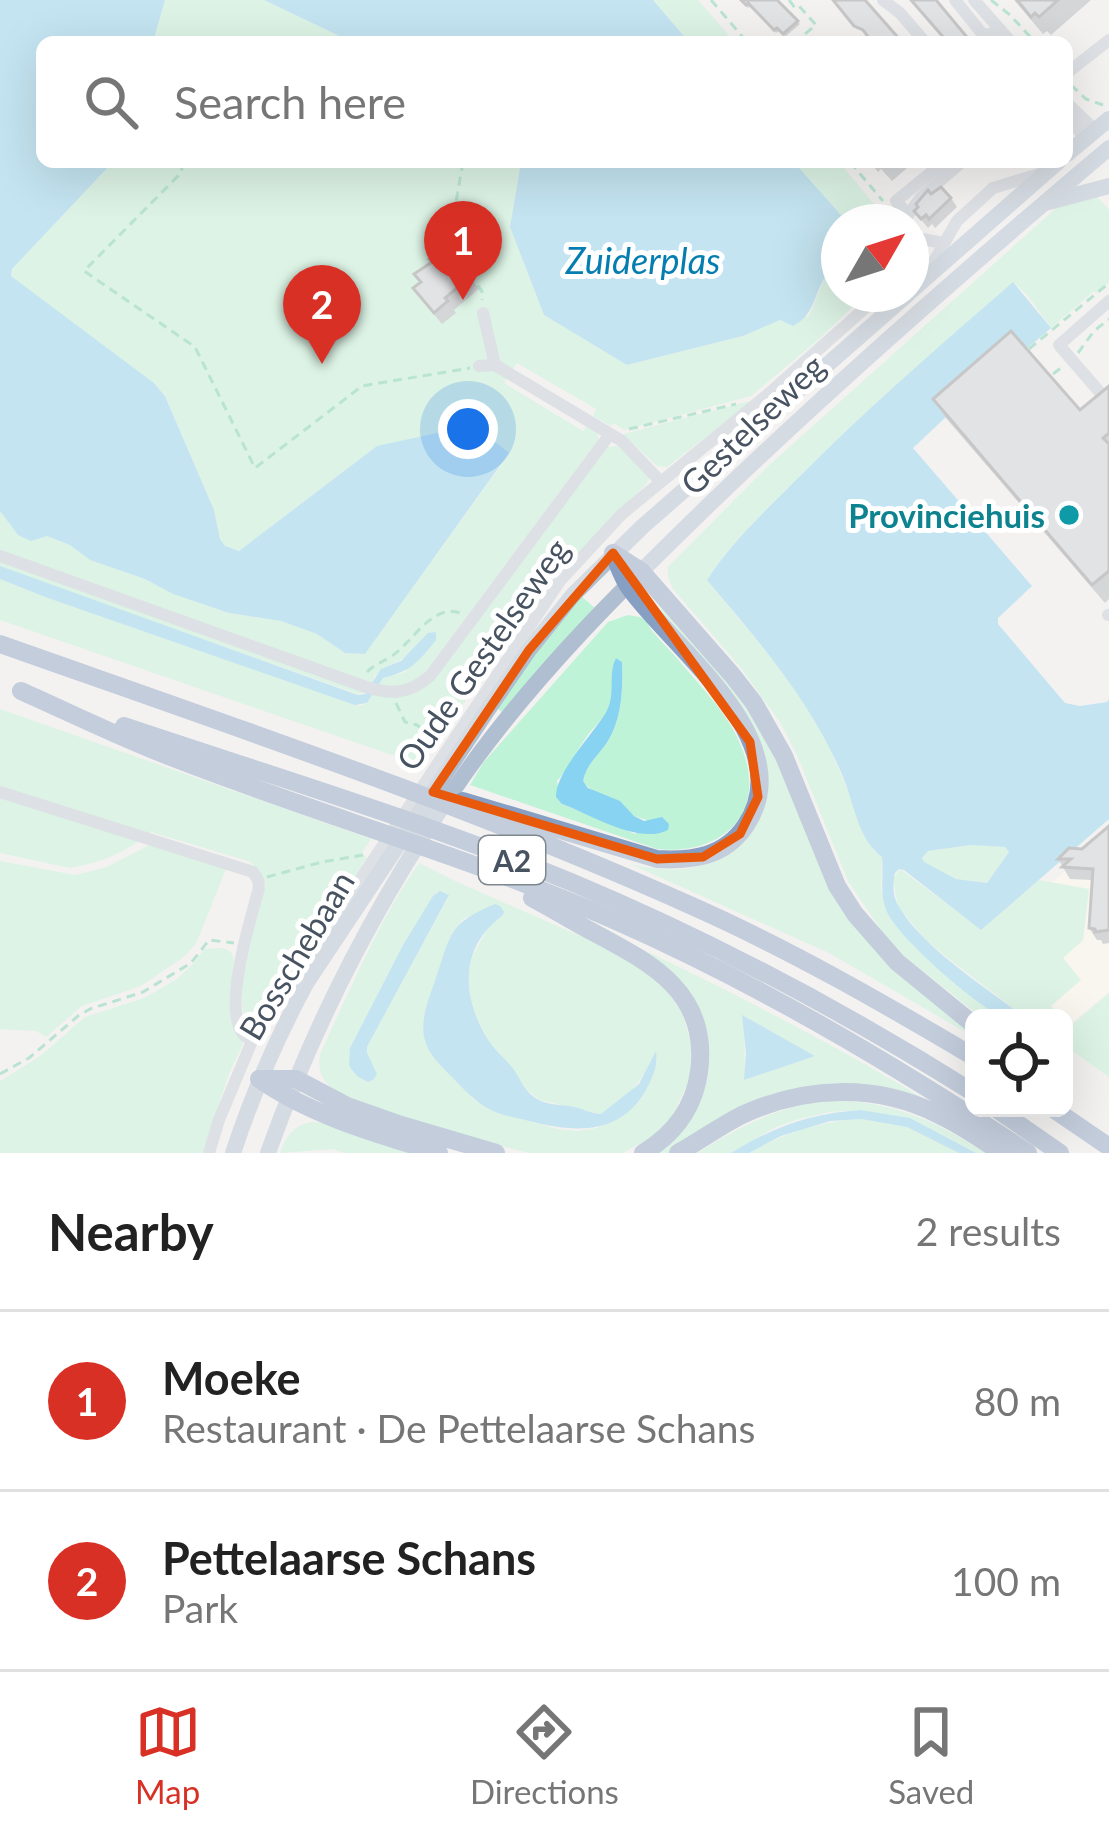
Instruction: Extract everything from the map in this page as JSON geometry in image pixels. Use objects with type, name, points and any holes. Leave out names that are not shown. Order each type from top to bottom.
[{"type":"highway","points":[[613,554],[734,676],[769,727],[837,886],[855,914],[897,962],[965,1018]]},
{"type":"highway","name":"A2","points":[[364,773],[657,859],[703,857],[723,848],[751,818],[759,768],[724,696],[634,578]]},
{"type":"highway","name":"A2","points":[[0,644],[364,773],[696,907],[965,1052]]},
{"type":"highway","name":"A2","points":[[0,683],[568,881],[810,995],[965,1089]]},
{"type":"highway","name":"A2","points":[[21,691],[161,753],[617,922],[750,985],[897,1067],[1028,1153]]},
{"type":"highway","name":"A2","points":[[481,868],[654,966],[690,1008],[700,1042],[698,1080],[681,1121],[643,1153]]},
{"type":"highway","points":[[259,1079],[296,1079],[347,1106],[496,1153]]},
{"type":"highway","points":[[259,1079],[288,1100],[439,1153]]},
{"type":"highway","points":[[678,1153],[767,1105],[826,1092],[860,1092],[914,1104],[1002,1153]]},
{"type":"highway","points":[[1073,1115],[1101,1141]]},
{"type":"highway","points":[[1008,1117],[1060,1153]]},
{"type":"highway","points":[[1065,1117],[1101,1141]]},
{"type":"main road","points":[[1096,130],[1107,155]]},
{"type":"main road","name":"Gestelseweg","points":[[449,763],[850,372],[1043,204],[1107,155]]},
{"type":"main road","name":"Gestelseweg","points":[[929,276],[1051,168]]},
{"type":"main road","points":[[1043,204],[1109,186]]},
{"type":"main road","name":"Gestelseweg","points":[[449,763],[573,595],[647,521],[887,312]]},
{"type":"main road","points":[[390,858],[449,763]]},
{"type":"main road","name":"Bosschebaan","points":[[233,1153],[278,1036],[390,858]]},
{"type":"main road","name":"Bosschebaan","points":[[268,1153],[390,858]]},
{"type":"street","points":[[883,0],[921,36]]},
{"type":"street","points":[[955,0],[984,36],[1001,30]]},
{"type":"street","points":[[974,0],[1006,36]]},
{"type":"street","points":[[1073,72],[1109,40]]},
{"type":"street","points":[[1073,109],[1096,130]]},
{"type":"street","points":[[898,204],[937,168]]},
{"type":"street","points":[[916,204],[955,168]]},
{"type":"street","points":[[929,266],[957,220],[993,188],[1049,168]]},
{"type":"street","points":[[929,240],[944,243]]},
{"type":"street","points":[[1109,302],[1059,345],[1109,403]]},
{"type":"street","name":"Oude Gestelseweg","points":[[449,763],[560,581],[622,514],[861,312]]},
{"type":"street","points":[[482,314],[495,365]]},
{"type":"street","points":[[479,366],[495,365],[622,441],[660,481]]},
{"type":"street","points":[[0,556],[362,685],[387,692],[407,691],[430,676],[610,434]]},
{"type":"street","points":[[0,792],[253,872],[259,888],[242,944],[236,1007],[237,1024],[251,1041]]},
{"type":"street","points":[[209,1153],[251,1041],[390,858]]},
{"type":"path","points":[[711,0],[742,36]]},
{"type":"path","points":[[788,0],[816,25],[802,36]]},
{"type":"path","points":[[991,0],[1030,36]]},
{"type":"path","points":[[1073,84],[1086,99],[1109,110]]},
{"type":"path","points":[[182,168],[84,271],[195,346],[254,468],[362,386],[479,366]]},
{"type":"path","points":[[462,168],[448,248],[482,291],[482,314]]},
{"type":"path","points":[[855,168],[886,204]]},
{"type":"path","points":[[1026,351],[1109,283]]},
{"type":"path","points":[[1071,359],[1109,319]]},
{"type":"path","points":[[610,434],[766,396]]},
{"type":"path","points":[[362,685],[370,667],[394,654],[442,612],[454,609],[472,619]]},
{"type":"path","points":[[387,692],[406,722],[417,725],[449,763]]},
{"type":"path","points":[[258,880],[322,862],[390,858]]},
{"type":"path","points":[[0,1074],[29,1058],[78,1016],[143,992],[190,963],[209,940],[242,944]]},
{"type":"highlighted area","points":[[613,553],[750,742],[758,797],[740,834],[703,857],[657,859],[433,792],[529,650]]},
{"type":"shaded area","points":[[1109,836],[1109,992],[1073,1022],[1073,1009],[1051,1005],[1060,957],[1083,939],[1089,890],[1049,884]]},
{"type":"green space","points":[[165,0],[264,0],[339,36],[155,36]]},
{"type":"green space","points":[[653,0],[698,0],[730,36],[684,36]]},
{"type":"green space","points":[[107,168],[520,168],[510,227],[544,315],[627,365],[743,336],[780,320],[809,316],[821,287],[821,312],[847,312],[751,396],[624,430],[593,416],[596,409],[517,363],[504,383],[583,431],[588,425],[598,440],[418,682],[407,687],[378,686],[383,678],[406,672],[408,655],[375,676],[372,684],[0,553],[0,511],[18,535],[31,540],[47,536],[90,560],[173,594],[229,613],[281,621],[317,634],[345,653],[365,654],[509,454],[377,446],[239,551],[225,546],[165,395],[11,276],[12,269]]},
{"type":"green space","points":[[799,168],[844,168],[874,204],[831,204]]},
{"type":"green space","points":[[1094,193],[1109,210],[1109,282],[1051,328],[1013,282],[819,457],[747,529],[707,580],[781,670],[823,732],[873,850],[882,857],[881,890],[915,947],[991,1009],[971,1009],[904,956],[883,933],[848,881],[780,722],[673,589],[668,567],[767,467],[1063,202]]},
{"type":"green space","points":[[754,400],[667,467],[657,466],[623,434]]},
{"type":"green space","points":[[619,446],[650,477],[646,485],[557,579],[418,764],[0,620],[0,579],[360,706],[373,694],[421,688],[607,447]]},
{"type":"green space","points":[[0,560],[367,692],[358,694],[49,585],[0,566]]},
{"type":"green space","points":[[581,596],[596,609],[503,713],[497,708]]},
{"type":"green space","points":[[663,608],[725,677],[765,732],[833,888],[965,1021],[965,1032],[829,953],[630,864],[676,870],[715,858],[759,807],[767,774],[762,749],[733,698],[659,611]]},
{"type":"green space","points":[[628,615],[646,621],[736,735],[748,770],[749,791],[744,810],[720,837],[680,849],[657,849],[470,785],[483,763],[608,622]],"holes":[[[616,658],[622,662],[617,721],[583,781],[614,806],[652,821],[635,834],[562,804],[557,781],[607,711]]]},
{"type":"green space","points":[[0,709],[371,839],[362,853],[367,858],[252,1028],[245,1028],[243,975],[248,937],[266,886],[251,862],[151,832],[113,856],[70,868],[0,853]]},
{"type":"green space","points":[[151,844],[226,869],[196,944],[141,986],[82,1006],[46,1037],[36,1031],[0,1029],[0,861],[75,875],[107,867]]},
{"type":"green space","points":[[971,845],[1005,847],[1009,852],[987,883],[956,879],[923,862],[928,851]]},
{"type":"green space","points":[[419,863],[587,939],[639,965],[661,983],[682,1012],[691,1043],[690,1078],[664,1126],[623,1153],[529,1153],[445,1132],[330,1087],[321,1073],[320,1054],[366,956]],"holes":[[[437,892],[449,896],[367,1047],[376,1070],[350,1048],[403,945]],[[500,906],[472,957],[468,977],[472,1011],[523,1087],[540,1100],[601,1114],[633,1088],[656,1053],[652,1078],[597,1128],[558,1129],[495,1112],[472,1098],[452,933],[463,919]]]},
{"type":"green space","points":[[900,869],[981,929],[1039,880],[1089,889],[1083,940],[1063,958],[1081,980],[1051,1006],[1054,1009],[1014,1009],[925,939],[898,907],[893,879]]},
{"type":"green space","points":[[625,941],[784,1020],[940,1108],[825,1086],[669,1153],[652,1153],[684,1123],[701,1023]],"holes":[[[744,1016],[813,1056],[745,1080]]]},
{"type":"green space","points":[[223,948],[234,960],[231,1010],[243,1044],[203,1153],[0,1153],[0,1081],[39,1057],[85,1017],[144,998],[177,979],[204,949]]},
{"type":"green space","points":[[1109,993],[1109,1077],[1073,1051],[1073,1024]]},
{"type":"green space","points":[[828,1100],[911,1114],[985,1153],[976,1153],[910,1118],[861,1110],[799,1119],[731,1153],[697,1153],[760,1119]]},
{"type":"green space","points":[[861,1119],[907,1127],[959,1153],[749,1153],[803,1129]]},
{"type":"green space","points":[[313,1122],[411,1153],[333,1149],[280,1153],[292,1132]]},
{"type":"water","points":[[0,0],[165,0],[155,36],[36,36],[36,168],[107,168],[12,269],[11,276],[165,396],[214,510],[220,539],[239,551],[377,446],[474,425],[509,453],[365,654],[345,653],[317,634],[281,621],[229,613],[173,594],[90,560],[47,536],[31,541],[18,535],[0,511]]},
{"type":"water","points":[[264,0],[653,0],[684,36],[339,36]]},
{"type":"water","name":"Zuiderplas","points":[[520,168],[799,168],[831,204],[821,204],[821,287],[806,316],[793,326],[780,320],[743,336],[627,365],[544,315],[510,227]]},
{"type":"water","points":[[1013,282],[1051,328],[913,448],[1032,586],[998,618],[998,624],[1065,703],[1080,706],[1109,699],[1109,819],[981,930],[904,870],[895,873],[895,897],[912,925],[1014,1009],[989,1009],[972,998],[894,923],[883,898],[882,857],[863,833],[818,726],[784,675],[707,580],[747,529],[901,380]],"holes":[[[971,845],[1005,847],[1009,852],[987,883],[956,879],[922,858],[928,851]]]},
{"type":"water","points":[[0,566],[358,695],[365,694],[381,669],[401,661],[428,633],[436,632],[436,640],[414,665],[383,678],[367,703],[355,705],[45,597],[0,579]]},
{"type":"water","points":[[616,658],[622,662],[617,721],[583,781],[644,821],[662,817],[668,830],[656,834],[615,827],[556,797],[568,766],[609,707]]},
{"type":"water","points":[[440,891],[449,895],[367,1047],[377,1074],[368,1082],[349,1066],[350,1048],[403,945]]},
{"type":"water","points":[[495,904],[504,912],[478,943],[469,975],[473,1009],[489,1041],[537,1099],[601,1114],[639,1084],[656,1051],[650,1082],[625,1114],[596,1127],[563,1128],[502,1114],[476,1100],[432,1055],[425,1040],[424,1016],[449,940],[460,924]]},
{"type":"water","points":[[742,1015],[815,1056],[744,1080]]},
{"type":"water","points":[[861,1110],[910,1118],[976,1153],[959,1153],[907,1127],[861,1119],[830,1121],[781,1136],[749,1153],[731,1153],[793,1123]]},
{"type":"building","points":[[741,0],[777,0],[798,21],[783,34]]},
{"type":"building","points":[[833,0],[865,0],[897,36],[868,36]]},
{"type":"building","points":[[911,0],[936,0],[966,36],[942,36]]},
{"type":"building","points":[[1017,0],[1058,0],[1039,17],[1035,13],[1031,17]]},
{"type":"building","points":[[941,187],[951,198],[929,219],[929,204],[916,204],[928,190],[931,194]]},
{"type":"building","points":[[445,246],[470,277],[434,313],[413,288],[421,282],[414,274]]},
{"type":"building","name":"Provinciehuis","points":[[1011,331],[1080,410],[1109,386],[1109,433],[1103,438],[1109,444],[1109,571],[1092,585],[933,399]]},
{"type":"building","points":[[1109,826],[1109,930],[1095,932],[1089,928],[1093,869],[1062,867],[1071,859],[1058,859],[1069,848],[1082,849]]},
{"type":"place","name":"Moeke","points":[[463,300]]},
{"type":"place","name":"Pettelaarse Schans","points":[[322,364]]},
{"type":"place","name":"Provinciehuis","points":[[1069,515]]}]
